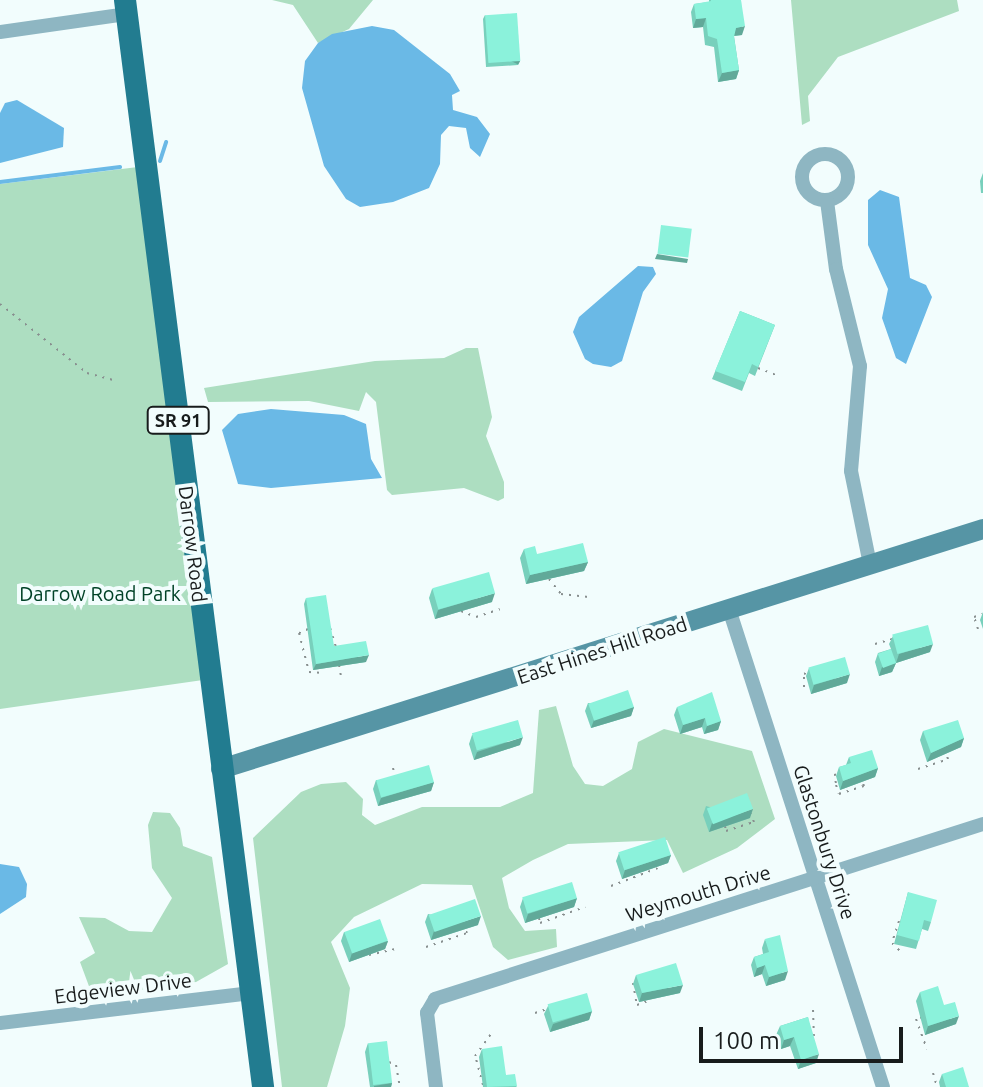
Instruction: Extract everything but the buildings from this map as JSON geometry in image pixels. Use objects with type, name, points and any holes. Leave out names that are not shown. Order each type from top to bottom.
[{"type":"main road","name":"Darrow Road","points":[[125,7],[263,1087]]},
{"type":"street","points":[[0,32],[125,7]]},
{"type":"street","points":[[827,201],[836,269],[860,366],[851,471],[870,564]]},
{"type":"street","name":"East Hines Hill Road","points":[[221,769],[983,529]]},
{"type":"street","name":"Glastonbury Drive","points":[[729,609],[883,1087]]},
{"type":"street","name":"Weymouth Drive","points":[[436,1087],[427,1005],[435,999],[983,824]]},
{"type":"street","name":"Edgeview Drive","points":[[0,1023],[251,993]]},
{"type":"path","points":[[0,304],[87,373],[117,381]]},
{"type":"path","points":[[758,368],[776,375]]},
{"type":"path","points":[[549,579],[561,594],[591,597]]},
{"type":"path","points":[[461,611],[476,617],[500,609]]},
{"type":"path","points":[[978,629],[974,617],[983,614]]},
{"type":"path","points":[[326,621],[337,649],[326,651]]},
{"type":"path","points":[[308,629],[299,633],[309,672],[324,673]]},
{"type":"path","points":[[875,644],[897,637]]},
{"type":"path","points":[[339,662],[341,676]]},
{"type":"path","points":[[804,687],[804,674],[817,668]]},
{"type":"path","points":[[918,769],[948,759],[946,752]]},
{"type":"path","points":[[393,768],[397,782]]},
{"type":"path","points":[[847,771],[834,775],[839,794],[864,786],[862,780]]},
{"type":"path","points":[[725,826],[726,831],[754,822],[750,809]]},
{"type":"path","points":[[611,886],[660,872],[658,867]]},
{"type":"path","points":[[539,918],[540,923],[585,907]]},
{"type":"path","points":[[899,921],[892,943],[902,953]]},
{"type":"path","points":[[426,947],[467,933],[465,929]]},
{"type":"path","points":[[369,955],[396,949]]},
{"type":"path","points":[[643,980],[631,984],[637,1005],[651,1000]]},
{"type":"path","points":[[535,1013],[558,1005]]},
{"type":"path","points":[[813,1010],[814,1046]]},
{"type":"path","points":[[922,1017],[916,1019],[927,1049]]},
{"type":"path","points":[[483,1085],[475,1056],[493,1031]]},
{"type":"path","points":[[385,1062],[396,1065],[400,1087]]},
{"type":"path","points":[[933,1073],[937,1087]]},
{"type":"green space","points":[[272,0],[373,0],[349,29],[318,43],[293,5]]},
{"type":"green space","points":[[791,0],[957,0],[959,11],[838,57],[808,96],[810,121],[802,125]]},
{"type":"green space","name":"Darrow Road Park","points":[[146,166],[210,679],[0,709],[0,184]]},
{"type":"green space","points":[[466,348],[478,348],[492,417],[486,436],[504,482],[504,498],[498,501],[464,488],[392,495],[387,490],[376,402],[366,392],[359,411],[309,401],[208,402],[204,388],[375,361],[444,358]]},
{"type":"green space","points":[[556,706],[573,766],[585,784],[603,786],[632,769],[638,742],[664,729],[752,751],[775,819],[737,848],[683,873],[667,840],[568,844],[533,860],[502,878],[509,908],[525,931],[556,929],[557,947],[508,960],[493,947],[472,885],[422,884],[354,917],[331,942],[350,988],[345,1026],[327,1087],[282,1087],[253,838],[301,792],[321,784],[346,782],[363,799],[362,815],[375,825],[422,807],[500,807],[533,793],[539,710]]},
{"type":"green space","points":[[153,812],[170,813],[180,828],[183,846],[212,857],[228,964],[196,982],[93,997],[80,962],[95,953],[79,917],[105,918],[129,931],[152,932],[172,898],[152,868],[148,825]]},
{"type":"water","points":[[372,26],[394,30],[450,74],[460,91],[452,95],[453,110],[477,117],[490,134],[480,157],[470,148],[466,128],[449,126],[441,135],[440,164],[429,188],[393,202],[360,207],[346,199],[324,166],[302,88],[305,61],[318,43],[332,34]]},
{"type":"water","points":[[17,100],[64,128],[63,147],[0,163],[0,113],[5,103]]},
{"type":"water","points":[[880,190],[899,197],[910,278],[926,285],[932,297],[906,364],[896,358],[882,318],[888,289],[868,245],[868,200]]},
{"type":"water","points":[[638,266],[653,267],[656,274],[643,292],[622,361],[611,367],[593,364],[585,359],[573,332],[579,317]]},
{"type":"water","points":[[271,409],[344,415],[366,424],[371,459],[382,478],[271,488],[238,484],[222,430],[238,414]]},
{"type":"water","points":[[0,864],[19,867],[27,884],[26,897],[0,914]]},
{"type":"waterway","points":[[160,161],[166,142]]},
{"type":"waterway","points":[[0,182],[120,167]]}]
